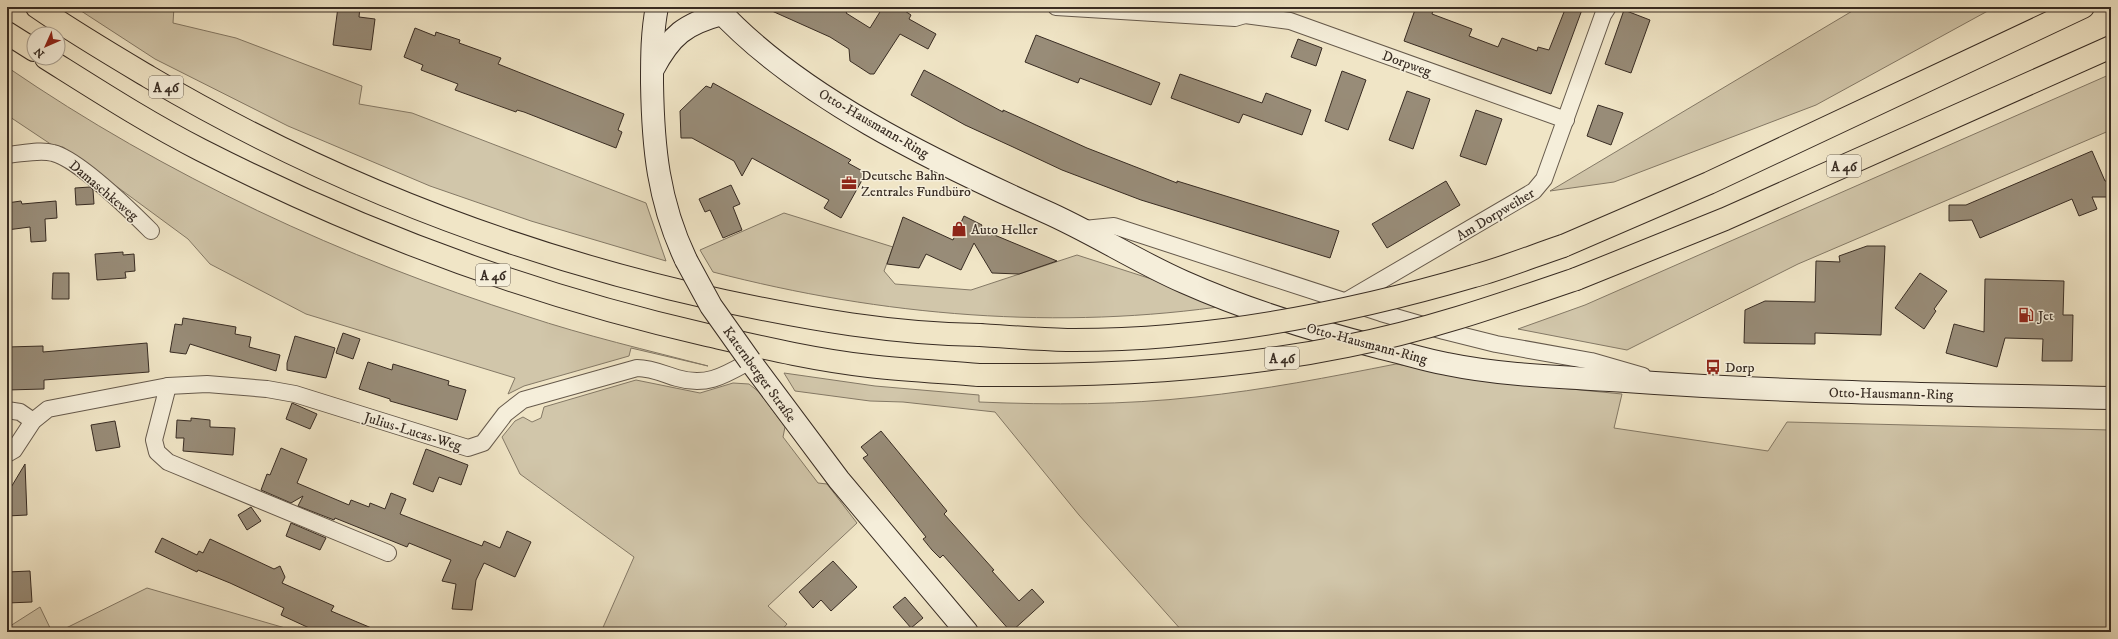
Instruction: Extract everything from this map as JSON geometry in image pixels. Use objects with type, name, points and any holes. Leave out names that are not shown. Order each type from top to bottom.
[{"type":"highway","name":"A 46","points":[[37,7],[121,60],[202,108],[285,150],[406,204],[517,245],[664,288],[781,313],[841,323],[931,334],[1067,340],[1173,334],[1271,323],[1384,301],[1476,276],[1563,246],[1709,183],[2083,7]]},
{"type":"highway","points":[[7,33],[26,45]]},
{"type":"highway","name":"A 46","points":[[59,66],[109,98],[199,149],[300,198],[374,230],[516,283],[590,306],[666,326],[772,350],[867,366],[979,374],[1139,373],[1214,367],[1292,356],[1348,346],[1454,320],[1576,279],[1724,219],[2111,47]]},
{"type":"street","name":"Katernberger Straße","points":[[657,7],[653,35],[652,70],[654,141],[657,170],[670,219],[686,260],[711,306],[839,480],[967,632]]},
{"type":"street","name":"Dorpweg","points":[[1056,7],[1235,18],[1249,11],[1290,20],[1566,120]]},
{"type":"street","name":"Am Dorpweiher","points":[[1346,301],[1534,191],[1544,179],[1603,15],[1608,7]]},
{"type":"street","points":[[652,70],[662,52],[680,32],[690,25],[719,11]]},
{"type":"street","name":"Otto-Hausmann-Ring","points":[[719,11],[785,68],[850,111],[914,148],[985,184],[1084,229],[1152,266],[1214,294],[1315,330],[1445,364],[1474,369],[1671,384],[1806,391],[2111,398]]},
{"type":"street","name":"Damaschkeweg","points":[[7,155],[52,152],[65,157],[127,206],[152,231]]},
{"type":"street","name":"Otto-Hausmann-Ring","points":[[1084,229],[1114,226],[1444,331],[1496,344],[1591,361],[1671,384]]},
{"type":"street","name":"Julius-Lucas-Weg","points":[[7,454],[14,450],[21,442],[33,421],[48,409],[168,386],[207,384],[267,389],[295,394],[468,448],[483,443],[505,414],[523,400],[625,370],[645,368],[679,378],[697,381],[713,380],[750,361]]},
{"type":"street","points":[[168,386],[154,440],[157,452],[168,462],[388,553]]},
{"type":"street","points":[[7,410],[20,412],[33,421]]},
{"type":"shaded area","points":[[75,7],[174,7],[173,23],[236,38],[362,86],[359,104],[412,113],[646,203],[666,261],[531,221],[430,186],[288,126],[155,59]]},
{"type":"shaded area","points":[[1859,7],[1995,7],[1816,105],[1614,182],[1550,191]]},
{"type":"shaded area","points":[[7,67],[67,107],[129,144],[258,211],[323,240],[390,268],[526,316],[594,336],[708,366],[631,348],[629,356],[524,386],[508,394],[515,378],[306,314],[210,264],[188,239],[63,147],[55,147],[7,115]]},
{"type":"shaded area","points":[[2111,74],[2111,130],[1798,264],[1627,350],[1518,329],[1585,305]]},
{"type":"shaded area","points":[[784,213],[893,247],[884,271],[895,284],[971,290],[1077,255],[1232,305],[1167,313],[1102,317],[1036,318],[971,315],[906,309],[841,299],[777,287],[713,272],[700,250]]},
{"type":"shaded area","points":[[1396,364],[1498,382],[1622,394],[1614,428],[1768,451],[1787,422],[2111,430],[2111,632],[1183,632],[1079,515],[995,412],[903,402],[870,401],[795,391],[784,373],[875,386],[979,395],[979,402],[1088,404],[1169,400],[1247,391]]},
{"type":"shaded area","points":[[636,380],[700,393],[733,383],[749,384],[759,392],[785,427],[783,437],[818,483],[827,484],[857,523],[768,606],[787,624],[780,632],[601,632],[634,557],[520,474],[502,437],[515,421],[523,417],[532,422],[541,418],[544,407]]},
{"type":"shaded area","points":[[147,588],[299,632],[58,632]]},
{"type":"shaded area","points":[[40,607],[52,632],[7,632],[7,628]]},
{"type":"building","points":[[338,7],[360,7],[359,17],[375,19],[371,50],[333,45]]},
{"type":"building","points":[[763,7],[850,7],[846,13],[870,28],[883,7],[899,7],[911,15],[909,19],[936,34],[928,49],[900,34],[874,74],[870,74],[850,61],[849,49],[830,37]]},
{"type":"building","points":[[1416,7],[1434,7],[1432,14],[1472,29],[1469,36],[1498,47],[1502,38],[1537,51],[1538,47],[1549,50],[1566,7],[1583,7],[1551,94],[1404,41]]},
{"type":"building","points":[[1624,10],[1650,20],[1631,73],[1605,64]]},
{"type":"building","points":[[415,28],[435,36],[436,32],[460,40],[459,43],[501,58],[498,64],[624,114],[618,130],[622,132],[616,148],[524,112],[517,110],[516,112],[455,90],[458,84],[421,70],[423,65],[404,57]]},
{"type":"building","points":[[1036,35],[1160,83],[1151,105],[1080,78],[1078,83],[1025,62]]},
{"type":"building","points":[[1298,39],[1322,48],[1316,66],[1291,57]]},
{"type":"building","points":[[924,70],[1003,112],[1003,110],[1087,148],[1177,183],[1177,181],[1339,231],[1330,258],[1141,200],[1062,170],[965,125],[911,95]]},
{"type":"building","points":[[1342,71],[1366,80],[1348,130],[1325,121]]},
{"type":"building","points":[[1180,74],[1262,103],[1266,93],[1311,110],[1302,135],[1243,114],[1239,123],[1171,98]]},
{"type":"building","points":[[713,83],[851,160],[848,163],[866,173],[841,218],[824,208],[829,200],[752,158],[742,176],[734,161],[692,138],[681,138],[680,111],[706,86],[711,88]]},
{"type":"building","points":[[1407,91],[1430,99],[1413,149],[1389,140]]},
{"type":"building","points":[[1598,105],[1623,113],[1611,145],[1587,136]]},
{"type":"building","points":[[1476,110],[1502,119],[1486,165],[1460,156]]},
{"type":"building","points":[[2092,151],[2105,181],[2109,181],[2108,197],[2092,197],[2097,209],[2079,216],[2072,199],[1980,238],[1972,220],[1949,221],[1949,205],[1966,205]]},
{"type":"building","points":[[1446,181],[1460,205],[1387,248],[1372,224]]},
{"type":"building","points":[[731,185],[740,204],[733,207],[742,230],[723,238],[710,210],[705,212],[699,199]]},
{"type":"building","points":[[90,187],[93,190],[94,204],[76,205],[75,188]]},
{"type":"building","points":[[21,201],[22,204],[56,201],[57,218],[45,219],[46,241],[31,242],[30,227],[7,230],[7,203]]},
{"type":"building","points":[[964,216],[982,225],[980,229],[1057,261],[1019,274],[992,273],[974,243],[961,270],[926,254],[919,268],[887,264],[903,217],[953,240]]},
{"type":"building","points":[[1867,246],[1885,246],[1881,335],[1815,333],[1815,344],[1744,343],[1745,310],[1765,301],[1815,302],[1816,261],[1840,262],[1839,256]]},
{"type":"building","points":[[123,252],[123,255],[134,254],[135,271],[125,272],[126,278],[97,280],[95,254]]},
{"type":"building","points":[[53,273],[69,273],[69,299],[52,299]]},
{"type":"building","points":[[1920,273],[1947,291],[1934,309],[1936,311],[1924,329],[1895,308]]},
{"type":"building","points":[[1985,279],[2064,281],[2063,315],[2073,315],[2072,361],[2042,361],[2043,339],[2005,338],[1997,367],[1946,353],[1954,324],[1984,332]]},
{"type":"building","points":[[183,318],[236,327],[235,334],[251,337],[249,347],[280,355],[276,371],[190,344],[186,354],[170,352],[175,324],[182,325]]},
{"type":"building","points":[[343,333],[360,339],[353,359],[336,353]]},
{"type":"building","points":[[295,336],[335,348],[326,378],[287,370],[287,363]]},
{"type":"building","points":[[147,343],[149,372],[44,380],[44,389],[7,390],[7,347],[43,346],[43,352]]},
{"type":"building","points":[[368,362],[392,370],[393,364],[449,381],[448,385],[466,390],[457,420],[390,401],[390,399],[359,389]]},
{"type":"building","points":[[292,403],[317,414],[310,429],[286,419]]},
{"type":"building","points":[[191,418],[210,420],[210,427],[235,428],[233,455],[183,451],[184,438],[176,438],[177,420],[191,421]]},
{"type":"building","points":[[115,421],[120,447],[96,451],[91,425]]},
{"type":"building","points":[[881,431],[947,511],[944,514],[994,570],[992,571],[1019,601],[1032,589],[1044,602],[1011,632],[943,555],[940,558],[932,550],[923,539],[926,537],[863,458],[868,455],[861,447]]},
{"type":"building","points":[[281,448],[307,459],[297,483],[349,505],[351,500],[369,507],[370,503],[385,509],[391,493],[406,499],[400,514],[482,546],[484,541],[500,548],[507,531],[531,542],[515,577],[484,563],[476,580],[472,610],[452,609],[456,584],[442,581],[451,560],[409,543],[407,547],[335,518],[334,520],[298,506],[303,496],[291,503],[261,490],[267,474],[270,475]]},
{"type":"building","points":[[426,449],[468,465],[461,485],[439,477],[433,492],[413,484]]},
{"type":"building","points":[[25,464],[27,515],[7,516],[7,494]]},
{"type":"building","points":[[251,507],[261,521],[247,530],[238,515]]},
{"type":"building","points":[[291,523],[326,538],[320,550],[286,536]]},
{"type":"building","points":[[162,538],[197,555],[199,551],[203,553],[210,539],[274,569],[280,566],[285,577],[282,583],[334,606],[331,611],[381,632],[318,632],[281,615],[284,608],[230,583],[198,570],[197,572],[155,552]]},
{"type":"building","points":[[833,561],[857,587],[831,611],[821,600],[813,608],[799,592]]},
{"type":"building","points":[[30,571],[32,602],[7,603],[7,572]]},
{"type":"building","points":[[905,597],[923,618],[911,628],[893,607]]},
{"type":"place","name":"Deutsche Bahn Zentrales Fundbüro","points":[[849,183]]},
{"type":"place","name":"Auto Heller","points":[[959,229]]},
{"type":"place","name":"Jet","points":[[2026,315]]},
{"type":"place","name":"Dorp","points":[[1713,367]]}]
